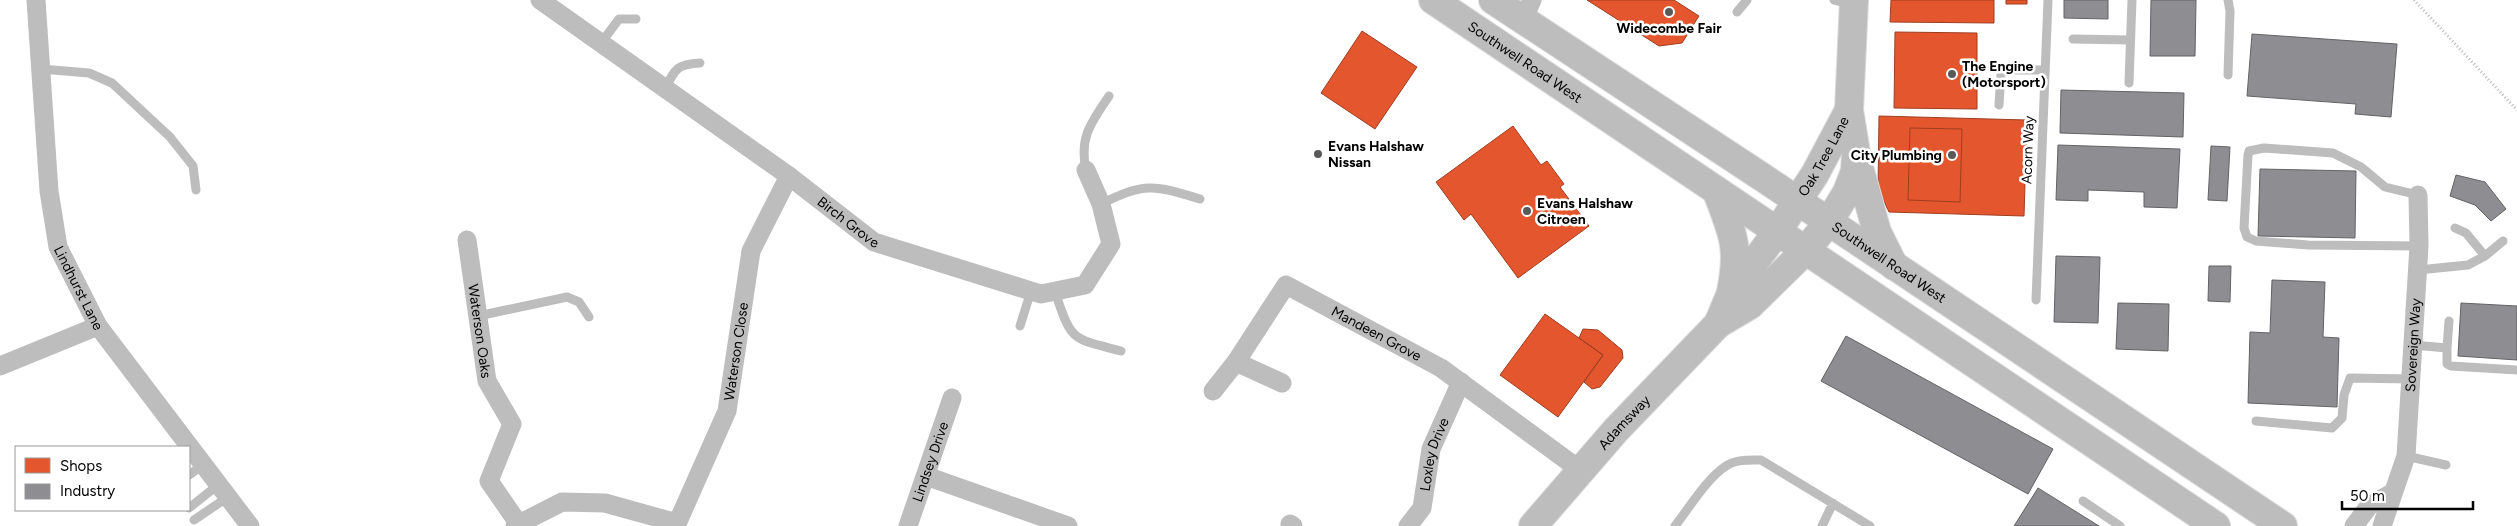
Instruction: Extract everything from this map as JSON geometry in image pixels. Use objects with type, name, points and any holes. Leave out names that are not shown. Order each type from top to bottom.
[{"type":"main road","name":"Southwell Road West","points":[[1433,0],[1718,192],[1787,216]]},
{"type":"main road","name":"Southwell Road West","points":[[1492,0],[1528,10],[1654,106],[1787,216],[1816,236],[1971,360],[2216,526]]},
{"type":"main road","name":"Oak Tree Lane","points":[[1816,236],[1851,185],[1855,172],[1856,153],[1849,110],[1848,1]]},
{"type":"main road","name":"Oak Tree Lane","points":[[1787,216],[1815,174],[1849,110]]},
{"type":"main road","points":[[1856,153],[1875,224],[1894,267]]},
{"type":"main road","points":[[1718,192],[1735,245],[1736,266],[1731,293]]},
{"type":"main road","points":[[1787,216],[1803,238],[1816,236]]},
{"type":"main road","name":"Adamsway","points":[[1718,324],[1731,293],[1787,216]]},
{"type":"main road","name":"Southwell Road West","points":[[1816,236],[1894,267],[2283,526]]},
{"type":"main road","name":"Adamsway","points":[[1533,526],[1580,470],[1718,324],[1750,306],[1816,236]]},
{"type":"street","name":"Lindhurst Lane","points":[[36,0],[49,191],[58,247],[98,326],[180,446]]},
{"type":"street","name":"Birch Grove","points":[[540,0],[789,176],[874,242],[1031,291],[1041,294],[1085,285],[1111,244],[1101,204],[1086,170]]},
{"type":"street","name":"Waterson Close","points":[[676,524],[727,411],[751,251],[789,176]]},
{"type":"street","name":"Sovereign Way","points":[[2382,526],[2406,456],[2420,246],[2418,195]]},
{"type":"street","name":"Waterson Oaks","points":[[467,240],[487,381],[512,424],[489,481],[517,524]]},
{"type":"street","name":"Mandeen Grove","points":[[1236,362],[1286,285],[1441,368],[1580,470]]},
{"type":"street","points":[[0,366],[98,326]]},
{"type":"street","points":[[1214,391],[1236,362],[1282,383]]},
{"type":"street","name":"Loxley Drive","points":[[1408,526],[1422,508],[1431,448],[1461,382]]},
{"type":"street","name":"Lindsey Drive","points":[[908,526],[952,398]]},
{"type":"street","name":"Lindhurst Lane","points":[[196,470],[223,491],[250,526]]},
{"type":"street","points":[[926,476],[1068,526]]},
{"type":"street","points":[[2354,526],[2369,506],[2392,493]]},
{"type":"street","points":[[517,524],[562,502],[605,503],[676,524]]},
{"type":"lane","points":[[1737,12],[1747,0]]},
{"type":"lane","name":"Acorn Way","points":[[2036,300],[2048,0]]},
{"type":"lane","points":[[2129,83],[2132,0]]},
{"type":"lane","points":[[2228,0],[2230,11],[2228,75]]},
{"type":"lane","points":[[600,43],[619,19],[636,19]]},
{"type":"lane","points":[[2073,40],[2130,40]]},
{"type":"lane","points":[[665,88],[675,69],[686,64],[700,63]]},
{"type":"lane","points":[[41,69],[89,73],[112,83],[170,137],[192,166],[196,190]]},
{"type":"lane","points":[[1999,105],[2001,74],[2006,70],[2045,70]]},
{"type":"lane","points":[[1086,170],[1083,152],[1086,133],[1109,96]]},
{"type":"lane","points":[[2418,195],[2384,187],[2361,167],[2333,153],[2264,148],[2249,151],[2248,155],[2244,228],[2247,236],[2256,241],[2308,245],[2420,246]]},
{"type":"lane","points":[[1101,204],[1128,190],[1144,187],[1162,187],[1200,199]]},
{"type":"lane","points":[[2455,228],[2466,233],[2485,256]]},
{"type":"lane","points":[[2418,270],[2468,266],[2485,256],[2503,241]]},
{"type":"lane","points":[[1020,326],[1031,291]]},
{"type":"lane","points":[[1055,292],[1065,323],[1073,336],[1121,351]]},
{"type":"lane","points":[[478,316],[567,297],[578,302],[589,318]]},
{"type":"lane","points":[[2449,321],[2447,364],[2451,366],[2517,370]]},
{"type":"lane","points":[[2413,345],[2447,348]]},
{"type":"lane","points":[[2256,421],[2332,428],[2342,418],[2344,395],[2350,378],[2411,379]]},
{"type":"lane","points":[[2406,456],[2446,466]]},
{"type":"lane","points":[[1674,526],[1702,491],[1727,465],[1744,460],[1761,460],[1870,526]]},
{"type":"lane","points":[[190,508],[223,491]]},
{"type":"lane","points":[[194,520],[223,491]]},
{"type":"lane","points":[[2083,501],[2120,526]]},
{"type":"lane","points":[[1822,526],[1833,504]]},
{"type":"path","points":[[2414,0],[2517,110]]},
{"type":"building: Shops","points":[[1587,0],[1674,0],[1699,16],[1682,43],[1659,46]]},
{"type":"building: Shops","points":[[1891,0],[1994,0],[1994,23],[1890,22]]},
{"type":"building: Shops","points":[[2006,0],[2027,0],[2027,4],[2006,4]]},
{"type":"building: Shops","points":[[1362,31],[1417,67],[1375,129],[1321,93]]},
{"type":"building: Shops","points":[[1895,32],[1977,33],[1977,109],[1894,108]]},
{"type":"building: Shops","name":"City Plumbing","points":[[1879,116],[2027,120],[2024,216],[1889,212],[1878,189]]},
{"type":"building: Shops","points":[[1513,126],[1541,165],[1547,161],[1564,184],[1560,187],[1589,226],[1518,278],[1471,214],[1464,220],[1436,182]]},
{"type":"building: Shops","points":[[1910,128],[1962,129],[1960,202],[1908,200]]},
{"type":"building: Shops","points":[[1545,314],[1603,355],[1558,417],[1500,375]]},
{"type":"building: Shops","points":[[1583,329],[1598,330],[1622,350],[1623,358],[1600,387],[1592,389],[1584,382],[1603,355],[1579,338]]},
{"type":"building: Industry","points":[[2064,0],[2108,0],[2108,19],[2064,18]]},
{"type":"building: Industry","points":[[2151,0],[2196,0],[2195,56],[2150,56]]},
{"type":"building: Industry","points":[[2252,34],[2397,44],[2391,117],[2355,114],[2356,104],[2247,96]]},
{"type":"building: Industry","points":[[2061,90],[2184,93],[2183,137],[2060,133]]},
{"type":"building: Industry","points":[[2058,145],[2180,149],[2177,208],[2144,207],[2144,192],[2088,190],[2088,201],[2056,200]]},
{"type":"building: Industry","points":[[2211,146],[2230,147],[2227,201],[2208,200]]},
{"type":"building: Industry","points":[[2260,169],[2356,171],[2355,238],[2258,236]]},
{"type":"building: Industry","points":[[2456,175],[2485,182],[2506,209],[2491,221],[2475,205],[2450,196]]},
{"type":"building: Industry","points":[[2056,256],[2100,257],[2098,323],[2054,322]]},
{"type":"building: Industry","points":[[2209,266],[2231,266],[2230,302],[2208,301]]},
{"type":"building: Industry","points":[[2272,280],[2325,282],[2323,337],[2339,338],[2337,407],[2248,403],[2250,332],[2270,333]]},
{"type":"building: Industry","points":[[2118,303],[2169,304],[2168,351],[2116,349]]},
{"type":"building: Industry","points":[[2461,303],[2517,306],[2517,360],[2458,356]]},
{"type":"building: Industry","points":[[1846,336],[2053,449],[2028,494],[1821,381]]},
{"type":"building: Industry","points":[[2038,488],[2099,526],[2014,526]]},
{"type":"place","name":"Widecombe Fair","points":[[1669,12]]},
{"type":"place","name":"The Engine (Motorsport)","points":[[1952,74]]},
{"type":"place","name":"Evans Halshaw Nissan","points":[[1318,154]]},
{"type":"place","name":"City Plumbing","points":[[1952,155]]},
{"type":"place","name":"Evans Halshaw Citroen","points":[[1527,211]]}]
